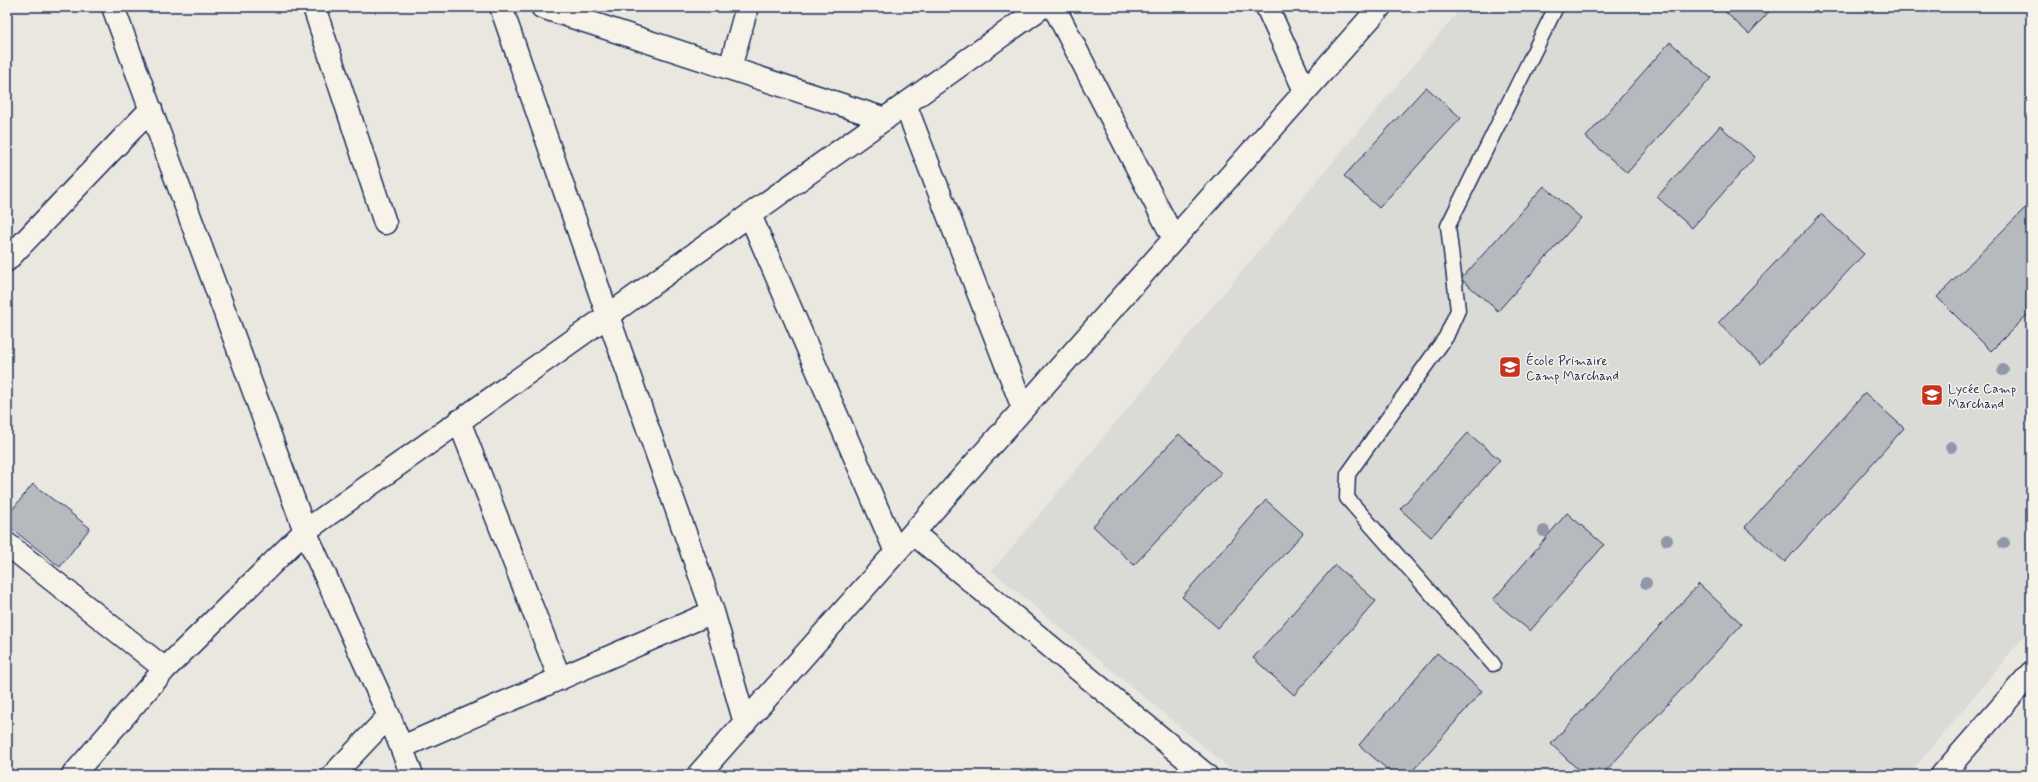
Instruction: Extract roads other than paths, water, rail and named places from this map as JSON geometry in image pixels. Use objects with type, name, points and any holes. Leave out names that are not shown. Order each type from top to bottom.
[{"type":"street","points":[[113,7],[305,531],[389,716],[412,775]]},
{"type":"street","points":[[314,7],[385,223]]},
{"type":"street","points":[[501,7],[608,316],[713,612],[745,723]]},
{"type":"street","points":[[730,68],[747,7]]},
{"type":"street","points":[[72,775],[165,669],[305,531],[1042,7]]},
{"type":"street","points":[[1054,7],[1174,239]]},
{"type":"street","points":[[1267,7],[1305,91]]},
{"type":"street","points":[[698,775],[1380,7]]},
{"type":"street","points":[[551,8],[885,119]]},
{"type":"street","points":[[905,104],[1023,408]]},
{"type":"street","points":[[7,260],[151,109]]},
{"type":"street","points":[[750,215],[896,552]]},
{"type":"street","points":[[459,421],[560,679]]},
{"type":"street","points":[[913,533],[1206,775]]},
{"type":"street","points":[[7,544],[165,669]]},
{"type":"street","points":[[402,747],[713,612]]},
{"type":"street","points":[[1942,775],[2031,673]]},
{"type":"street","points":[[333,775],[389,716]]},
{"type":"lane","points":[[1494,664],[1346,498],[1348,474],[1446,338],[1458,310],[1448,226],[1556,7]]},
{"type":"place","name":"École Primaire Camp Marchand","points":[[1510,367]]},
{"type":"place","name":"Lycée Camp Marchand","points":[[1932,395]]}]
